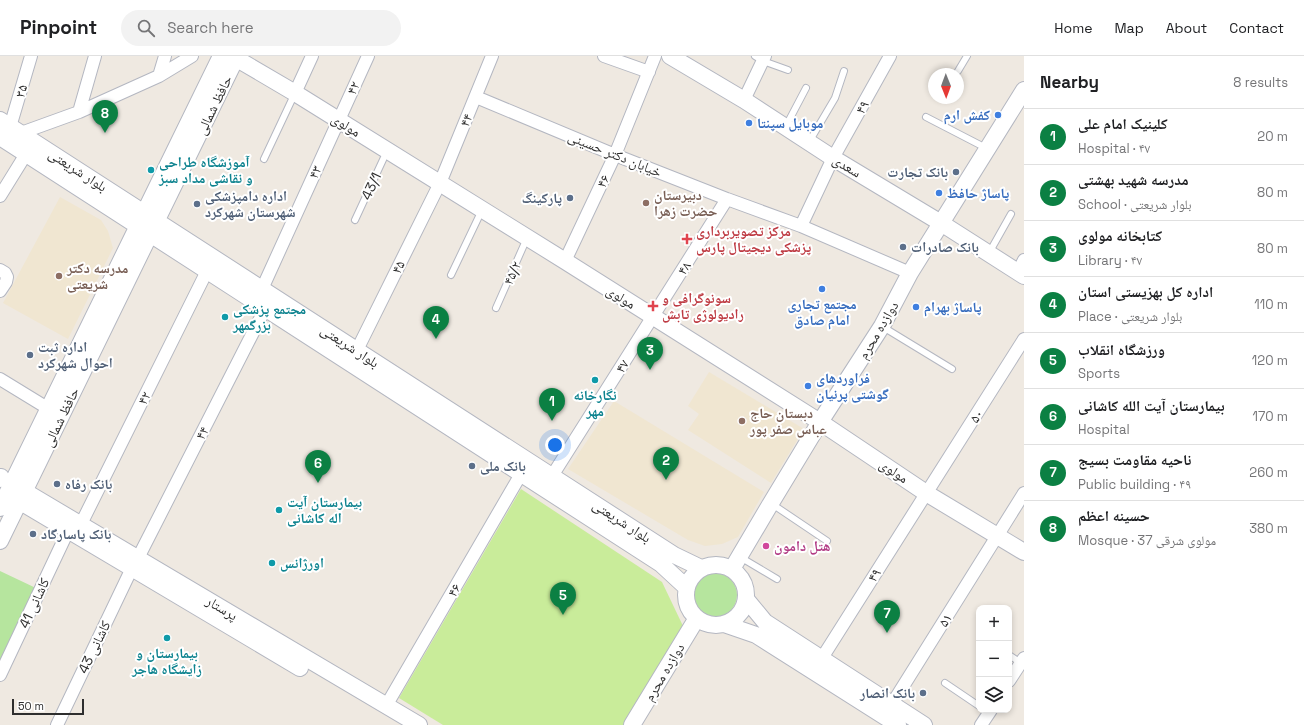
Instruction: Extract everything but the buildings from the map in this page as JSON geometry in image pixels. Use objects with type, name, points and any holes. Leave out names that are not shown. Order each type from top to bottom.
[{"type":"main road","name":"سعدی","points":[[670,56],[744,100],[833,158],[989,253],[1022,269]]},
{"type":"main road","name":"مولوی","points":[[232,57],[295,93],[653,316],[820,422],[926,493],[1024,552]]},
{"type":"main road","name":"حافظ شمالی","points":[[12,492],[133,254],[188,140],[232,57]]},
{"type":"main road","name":"دوازده محرم","points":[[736,563],[820,422],[882,326],[910,273],[1024,90]]},
{"type":"main road","name":"بلوار شریعتی","points":[[8,129],[26,154],[116,212],[147,224]]},
{"type":"main road","name":"بلوار شریعتی","points":[[8,129],[147,224],[177,243],[262,289],[674,555],[701,568]]},
{"type":"main road","name":"حافظ شمالی","points":[[147,224],[170,191],[188,140]]},
{"type":"main road","points":[[116,212],[133,254],[159,251],[177,243],[172,216],[170,191]]},
{"type":"main road","name":"بلوار شریعتی","points":[[177,243],[208,271],[661,564],[687,588]]},
{"type":"main road","name":"حافظ شمالی","points":[[0,541],[12,492],[49,409],[133,254]]},
{"type":"main road","name":"پرستار","points":[[12,492],[419,725]]},
{"type":"main road","name":"پرستار","points":[[135,563],[397,725]]},
{"type":"main road","points":[[736,563],[739,575],[744,582],[746,599],[744,607],[739,615],[732,621],[716,625],[707,624],[697,618],[690,610],[687,603],[687,588],[690,580],[701,568],[709,565],[725,566],[736,563]]},
{"type":"main road","points":[[746,599],[765,622],[924,725]]},
{"type":"main road","name":"دوازده محرم","points":[[632,725],[697,618]]},
{"type":"main road","points":[[724,624],[756,635],[898,725]]},
{"type":"street","name":"۳۵","points":[[8,129],[31,56]]},
{"type":"street","points":[[78,112],[95,56]]},
{"type":"street","points":[[159,76],[165,56]]},
{"type":"street","points":[[8,129],[78,112],[159,76],[192,56]]},
{"type":"street","points":[[295,93],[312,56]]},
{"type":"street","name":"۴۲","points":[[338,120],[368,56]]},
{"type":"street","name":"۴۴","points":[[440,183],[492,56]]},
{"type":"street","points":[[604,56],[649,72]]},
{"type":"street","name":"۴۶","points":[[564,261],[615,155],[655,56]]},
{"type":"street","name":"۴۹","points":[[833,158],[890,56]]},
{"type":"street","points":[[744,100],[761,58]]},
{"type":"street","name":"خیابان دکتر حسینی","points":[[476,97],[615,155],[801,226],[910,273]]},
{"type":"street","name":"۴۳","points":[[262,289],[338,120]]},
{"type":"street","points":[[0,196],[26,154]]},
{"type":"street","points":[[801,226],[833,158]]},
{"type":"street","name":"۴۵","points":[[357,350],[440,183]]},
{"type":"street","name":"۴۸","points":[[653,316],[728,199]]},
{"type":"street","points":[[0,270],[5,273],[7,277],[6,282],[0,291]]},
{"type":"street","name":"۴۲","points":[[75,528],[208,271]]},
{"type":"street","name":"۴۴","points":[[135,563],[265,309]]},
{"type":"street","name":"۴۷","points":[[552,476],[653,316]]},
{"type":"street","name":"۵۰","points":[[926,493],[957,447],[1024,339]]},
{"type":"street","points":[[0,379],[49,409]]},
{"type":"street","name":"۴۶","points":[[386,706],[521,474]]},
{"type":"street","name":"۴۹","points":[[822,658],[926,493]]},
{"type":"street","name":"۵۱","points":[[892,704],[1024,493]]},
{"type":"street","name":"کاشانی 41","points":[[0,675],[75,528]]},
{"type":"street","name":"کاشانی 43","points":[[56,725],[135,563]]},
{"type":"street","points":[[1011,677],[1022,660]]},
{"type":"street","points":[[982,725],[985,713]]},
{"type":"lane","points":[[960,68],[967,56]]},
{"type":"lane","points":[[761,58],[788,70]]},
{"type":"lane","points":[[809,142],[835,98],[844,70]]},
{"type":"lane","points":[[785,127],[806,88]]},
{"type":"lane","points":[[264,159],[295,93]]},
{"type":"lane","points":[[926,117],[987,149]]},
{"type":"lane","name":"43/1","points":[[355,220],[387,151]]},
{"type":"lane","points":[[451,275],[482,210]]},
{"type":"lane","points":[[989,253],[1011,214]]},
{"type":"lane","name":"۴۵/۲","points":[[496,308],[527,238]]},
{"type":"lane","points":[[882,326],[952,369]]},
{"type":"lane","points":[[771,503],[827,541]]},
{"type":"lane","points":[[736,563],[777,580]]},
{"type":"lane","points":[[1012,656],[1022,660]]},
{"type":"lane","points":[[945,683],[976,703]]},
{"type":"shaded area","name":"مدرسه دکتر شریعتی","points":[[60,197],[101,220],[108,231],[113,248],[68,339],[3,303]]},
{"type":"shaded area","name":"دبستان حاج عباس صفر پور","points":[[709,372],[804,429],[771,483],[688,430],[699,414],[688,406]]},
{"type":"shaded area","points":[[614,401],[764,492],[738,537],[722,544],[705,546],[688,540],[568,469]]},
{"type":"green space","points":[[521,489],[662,582],[683,626],[623,725],[443,725],[399,698]]},
{"type":"green space","points":[[0,571],[38,589],[0,668]]},
{"type":"green space","points":[[715,573],[727,577],[733,583],[737,595],[733,607],[727,613],[715,617],[703,613],[697,607],[693,595],[697,583],[703,577]]},
{"type":"place","name":"کفش ارم","points":[[998,115]]},
{"type":"place","name":"موبایل سپنتا","points":[[749,123]]},
{"type":"place","name":"حسینه اعظم","points":[[105,133]]},
{"type":"place","name":"آموزشگاه طراحی و نقاشی مداد سبز","points":[[151,170]]},
{"type":"place","name":"بانک تجارت","points":[[956,172]]},
{"type":"place","name":"پاساژ حافظ","points":[[939,193]]},
{"type":"place","name":"پارکینگ","points":[[570,198]]},
{"type":"place","name":"دبیرستان حضرت زهرا","points":[[646,203]]},
{"type":"place","name":"اداره دامپزشکی شهرستان شهرکرد","points":[[197,204]]},
{"type":"place","name":"مرکز تصویربرداری پزشکی دیجیتال پارس","points":[[687,239]]},
{"type":"place","name":"بانک صادرات","points":[[903,247]]},
{"type":"place","name":"مدرسه دکتر شریعتی","points":[[59,276]]},
{"type":"place","name":"مجتمع تجاری امام صادق","points":[[822,289]]},
{"type":"place","name":"سونوگرافی و رادیولوژی تابش","points":[[653,306]]},
{"type":"place","name":"پاساژ بهرام","points":[[916,307]]},
{"type":"place","name":"مجتمع پزشکی بزرگمهر","points":[[225,317]]},
{"type":"place","name":"اداره کل بهزیستی استان","points":[[436,339]]},
{"type":"place","name":"اداره ثبت احوال شهرکرد","points":[[30,355]]},
{"type":"place","name":"کتابخانه مولوی","points":[[650,370]]},
{"type":"place","name":"نگارخانه مهر","points":[[595,380]]},
{"type":"place","name":"فراوردهای گوشتی پرنیان","points":[[808,386]]},
{"type":"place","name":"کلینیک امام علی","points":[[552,421]]},
{"type":"place","name":"دبستان حاج عباس صفر پور","points":[[742,421]]},
{"type":"place","name":"بانک ملی","points":[[472,466]]},
{"type":"place","name":"مدرسه شهید بهشتی","points":[[666,480]]},
{"type":"place","name":"بیمارستان آیت الله کاشانی","points":[[318,483]]},
{"type":"place","name":"بانک رفاه","points":[[57,484]]},
{"type":"place","name":"بیمارستان آیت اله کاشانی","points":[[279,510]]},
{"type":"place","name":"بانک پاسارگاد","points":[[33,534]]},
{"type":"place","name":"هتل دامون","points":[[766,546]]},
{"type":"place","name":"اورژانس","points":[[272,563]]},
{"type":"place","name":"ورزشگاه انقلاب","points":[[563,615]]},
{"type":"place","name":"ناحیه مقاومت بسیج","points":[[887,633]]},
{"type":"place","name":"بیمارستان و زایشگاه هاجر","points":[[167,638]]},
{"type":"place","name":"بانک انصار","points":[[923,693]]}]
